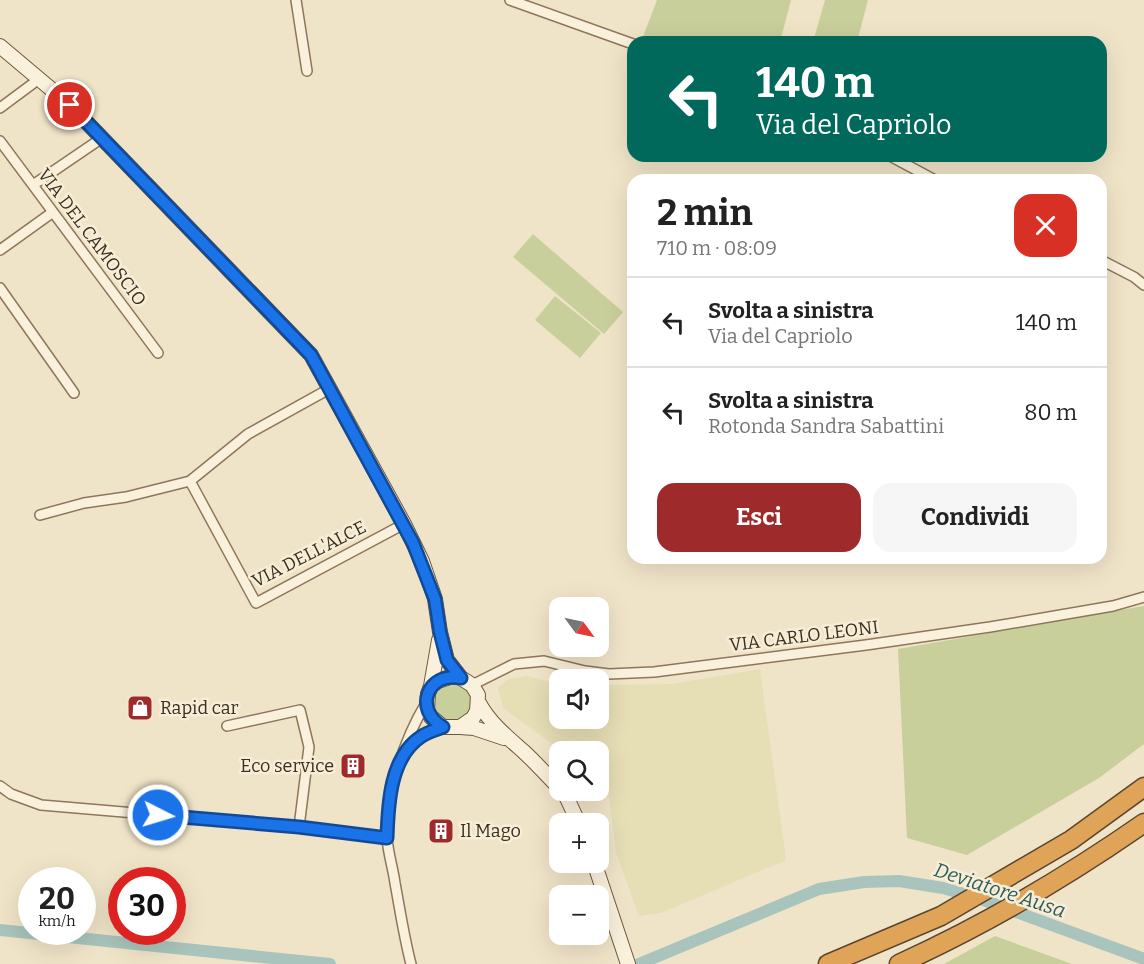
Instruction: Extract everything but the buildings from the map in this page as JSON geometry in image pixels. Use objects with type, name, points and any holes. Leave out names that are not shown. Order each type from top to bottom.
[{"type":"highway","points":[[828,964],[941,916],[1071,840],[1144,787]]},
{"type":"highway","points":[[899,964],[958,937],[1043,891],[1144,823]]},
{"type":"street","points":[[296,0],[307,71]]},
{"type":"street","points":[[510,0],[627,42]]},
{"type":"street","points":[[0,46],[70,105],[311,355],[422,561],[435,599],[447,660],[478,695],[473,718],[460,728]]},
{"type":"street","points":[[0,108],[39,79]]},
{"type":"street","points":[[33,185],[102,138]]},
{"type":"street","name":"VIA DEL CAMOSCIO","points":[[0,141],[158,353]]},
{"type":"street","points":[[902,162],[924,174]]},
{"type":"street","points":[[0,250],[53,212]]},
{"type":"street","points":[[1107,263],[1144,285]]},
{"type":"street","points":[[0,288],[74,393]]},
{"type":"street","points":[[40,515],[84,503],[126,497],[190,481],[248,434],[330,389]]},
{"type":"street","name":"VIA DELL'ALCE","points":[[190,481],[256,603],[404,524]]},
{"type":"street","name":"VIA CARLO LEONI","points":[[467,681],[514,664],[544,661],[609,674],[654,672],[979,629],[1113,606],[1144,597]]},
{"type":"street","points":[[411,964],[387,838],[392,784],[412,730],[426,702],[440,632]]},
{"type":"street","points":[[431,686],[445,677],[467,681]]},
{"type":"street","points":[[426,702],[431,717],[443,727]]},
{"type":"street","points":[[478,703],[508,740]]},
{"type":"street","points":[[226,726],[300,710],[309,747],[299,827]]},
{"type":"street","points":[[404,754],[424,734],[443,727],[474,728],[489,731],[508,740],[523,751],[549,779]]},
{"type":"street","points":[[0,786],[11,794],[41,805],[299,827],[387,838]]},
{"type":"street","points":[[598,873],[628,964]]},
{"type":"shaded area","points":[[760,669],[786,860],[661,913],[639,916],[616,853],[609,796],[609,741],[549,742],[503,708],[498,688],[508,679],[527,676],[549,682],[549,729],[609,729],[609,685],[671,684]]},
{"type":"green space","points":[[657,0],[791,0],[782,36],[643,36]]},
{"type":"green space","points":[[825,0],[868,0],[859,36],[815,36]]},
{"type":"green space","points":[[533,234],[623,312],[604,334],[513,257]]},
{"type":"green space","points":[[555,296],[601,333],[580,358],[535,320]]},
{"type":"green space","points":[[1144,606],[1144,744],[1099,778],[967,855],[907,838],[898,649]]},
{"type":"green space","points":[[453,684],[460,685],[466,690],[471,696],[471,710],[466,716],[460,721],[453,722],[446,721],[440,716],[435,710],[434,703],[435,696],[440,690],[446,685]]},
{"type":"green space","points":[[995,936],[1072,964],[944,964]]},
{"type":"waterway","name":"Deviatore Ausa","points":[[639,964],[819,889],[864,882],[899,881],[943,888],[981,899],[1144,959]]},
{"type":"waterway","name":"Deviatore Ausa","points":[[0,930],[330,964]]},
{"type":"place","name":"Rapid car","points":[[140,708]]},
{"type":"place","name":"Eco service","points":[[353,766]]},
{"type":"place","name":"Il Mago","points":[[441,831]]},
{"type":"route","points":[[70,105],[311,355],[422,561],[435,599],[447,660],[461,678],[445,677],[431,686],[426,702],[427,710],[431,717],[443,727],[424,734],[404,754],[392,784],[387,838],[299,827],[158,815]]}]
